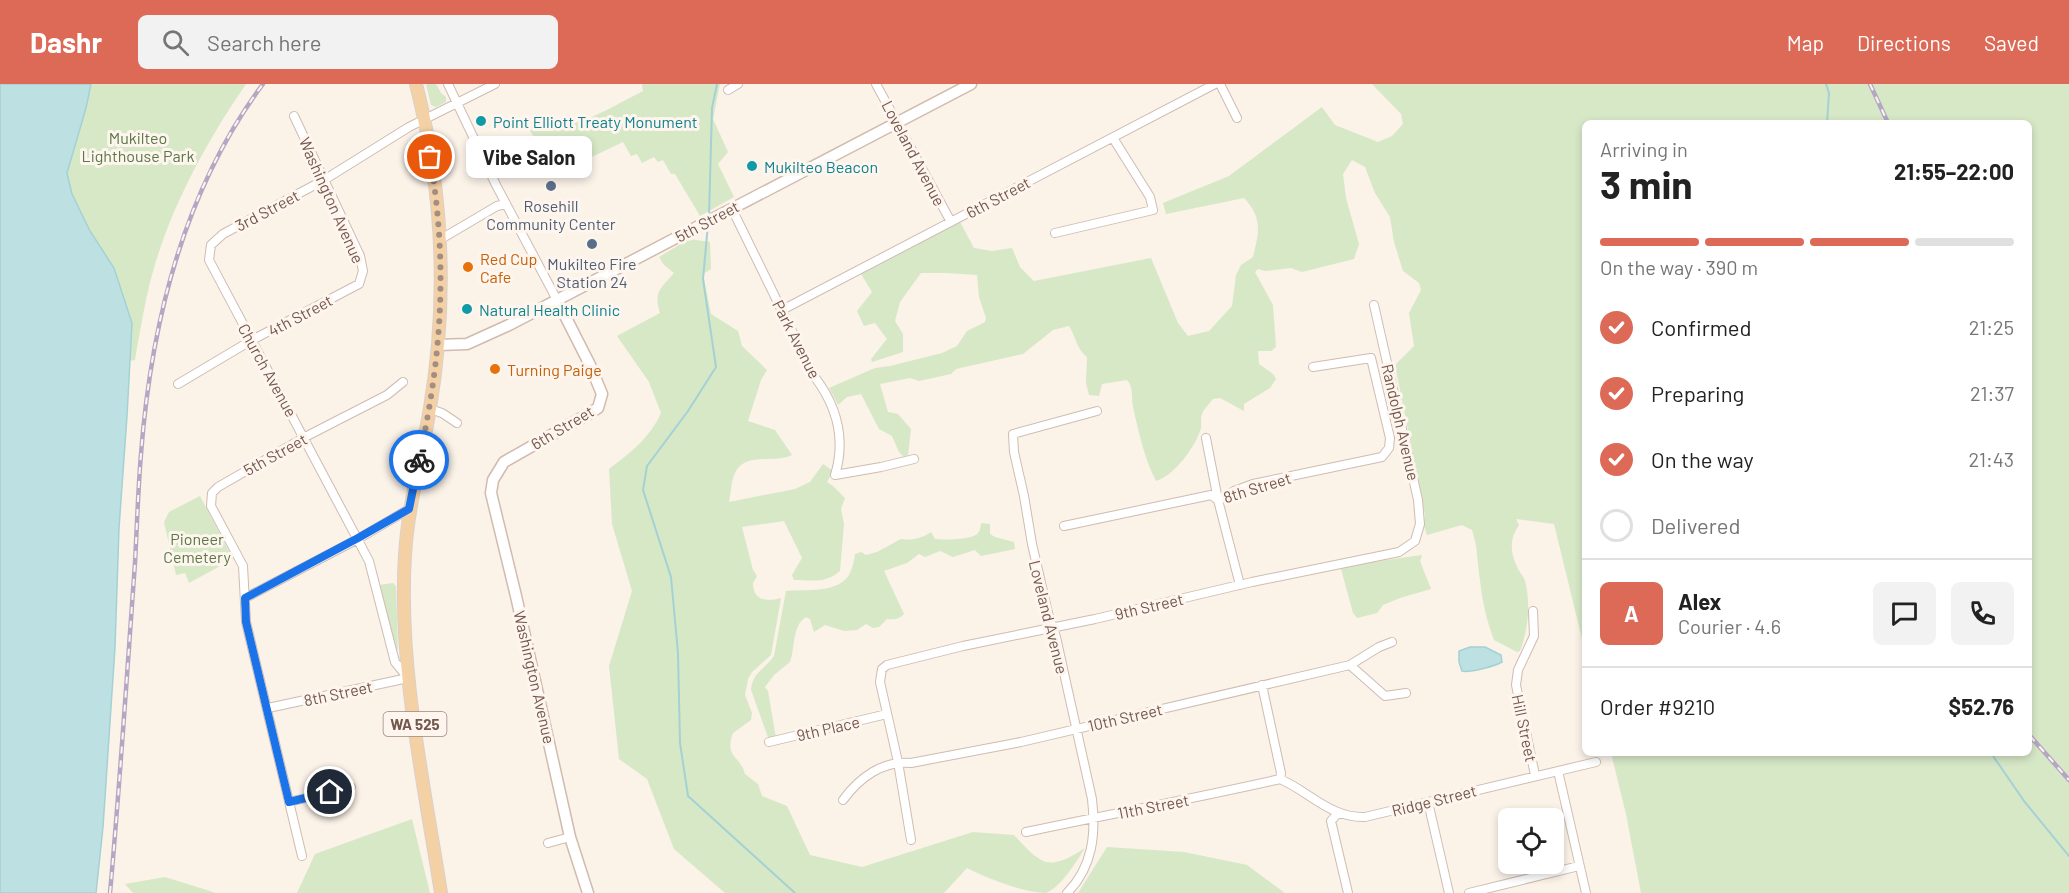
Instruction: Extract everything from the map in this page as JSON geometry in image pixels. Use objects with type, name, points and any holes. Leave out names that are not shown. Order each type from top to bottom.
[{"type":"main road","name":"WA 525","points":[[416,84],[433,175],[441,239],[441,301],[439,345],[430,409],[409,509],[404,586],[408,678],[441,893]]},
{"type":"street","points":[[448,84],[506,204],[557,300]]},
{"type":"street","name":"3rd Street","points":[[209,260],[211,245],[223,234],[324,180],[409,127],[495,84]]},
{"type":"street","points":[[728,90],[738,84]]},
{"type":"street","name":"Loveland Avenue","points":[[876,84],[951,222]]},
{"type":"street","name":"5th Street","points":[[439,345],[467,344],[478,340],[971,84]]},
{"type":"street","name":"6th Street","points":[[782,310],[1215,84]]},
{"type":"street","points":[[1220,84],[1238,118]]},
{"type":"street","name":"Washington Avenue","points":[[294,116],[360,256],[363,271],[359,284]]},
{"type":"street","points":[[1055,232],[1153,210],[1150,197],[1113,138]]},
{"type":"street","points":[[441,239],[497,206],[506,204]]},
{"type":"street","name":"Park Avenue","points":[[732,208],[814,376],[832,406],[841,441],[840,459],[835,475],[914,459]]},
{"type":"street","name":"Church Avenue","points":[[209,260],[369,561],[395,662],[408,678]]},
{"type":"street","name":"4th Street","points":[[178,384],[252,340],[359,284]]},
{"type":"street","name":"6th Street","points":[[504,462],[598,408],[602,400],[597,382],[557,300]]},
{"type":"street","name":"Randolph Avenue","points":[[1374,305],[1418,500],[1420,524],[1415,541]]},
{"type":"street","name":"Randolph Avenue","points":[[1313,367],[1371,358],[1390,438],[1389,448],[1382,457]]},
{"type":"street","name":"5th Street","points":[[245,598],[243,566],[211,506],[212,493],[218,487],[305,437],[387,395],[403,382]]},
{"type":"street","points":[[430,409],[442,412],[457,423]]},
{"type":"street","name":"Loveland Avenue","points":[[1067,893],[1082,874],[1090,855],[1094,817],[1054,627],[1048,613],[1034,555],[1012,443],[1013,434],[1096,411]]},
{"type":"street","points":[[1206,438],[1218,500],[1240,585]]},
{"type":"street","name":"8th Street","points":[[1064,526],[1211,495],[1218,500],[1253,484],[1382,457]]},
{"type":"street","name":"Washington Avenue","points":[[504,462],[493,480],[491,493],[570,837],[588,893]]},
{"type":"street","points":[[302,856],[246,622],[245,598],[409,509]]},
{"type":"street","name":"9th Street","points":[[887,714],[880,682],[882,669],[896,662],[1399,552],[1415,541]]},
{"type":"street","name":"Hill Street","points":[[1533,611],[1534,636],[1518,670],[1516,685],[1535,775]]},
{"type":"street","name":"10th Street","points":[[898,762],[911,763],[1010,744],[1350,665],[1379,647],[1392,642]]},
{"type":"street","points":[[1350,665],[1385,696],[1406,693]]},
{"type":"street","name":"8th Street","points":[[268,708],[408,678]]},
{"type":"street","points":[[1262,685],[1281,773],[1280,779]]},
{"type":"street","points":[[887,714],[912,840]]},
{"type":"street","name":"9th Place","points":[[769,742],[887,714]]},
{"type":"street","points":[[843,800],[859,780],[898,762]]},
{"type":"street","name":"Ridge Street","points":[[1280,779],[1338,813],[1365,817],[1596,762]]},
{"type":"street","name":"Hill Street","points":[[1558,771],[1586,893]]},
{"type":"street","name":"11th Street","points":[[1026,832],[1280,779]]},
{"type":"street","points":[[289,802],[351,787]]},
{"type":"street","points":[[1428,802],[1449,893]]},
{"type":"street","points":[[1338,813],[1331,821],[1348,893]]},
{"type":"street","points":[[548,843],[570,837]]},
{"type":"street","points":[[1468,893],[1579,866]]},
{"type":"green space","name":"Mukilteo Lighthouse Park","points":[[91,84],[246,84],[219,125],[173,214],[152,273],[135,360],[130,361],[132,323],[72,194],[67,173]]},
{"type":"green space","points":[[426,84],[436,84],[446,97],[446,102],[436,107],[431,105]]},
{"type":"green space","points":[[642,84],[720,84],[713,119],[728,152],[718,164],[734,197],[700,216],[675,174],[671,174],[663,160],[658,162],[654,157],[642,163],[637,154],[631,156],[623,142],[575,165],[566,149],[552,149],[553,154],[547,157],[528,128],[540,122],[543,127],[556,127],[582,121],[643,91]]},
{"type":"green space","points":[[1372,84],[2069,84],[2069,893],[1641,893],[1626,814],[1612,756],[2032,756],[2032,120],[1582,120],[1582,639],[1554,524],[1516,519],[1519,525],[1512,541],[1512,552],[1525,581],[1528,608],[1525,634],[1520,651],[1517,652],[1494,640],[1483,603],[1472,530],[1462,525],[1427,535],[1395,365],[1414,346],[1409,313],[1421,290],[1419,283],[1403,271],[1394,242],[1390,217],[1375,193],[1365,167],[1352,160],[1343,174],[1346,198],[1359,244],[1354,259],[1302,272],[1291,268],[1265,271],[1258,269],[1255,272],[1273,305],[1276,347],[1271,351],[1258,351],[1259,364],[1276,379],[1270,388],[1244,404],[1244,411],[1220,398],[1213,399],[1202,414],[1201,428],[1189,451],[1177,467],[1163,478],[1156,481],[1148,463],[1137,426],[1129,383],[1127,380],[1102,384],[1099,396],[1089,395],[1086,383],[1087,357],[1079,347],[1069,326],[1053,330],[1023,354],[956,369],[951,374],[919,381],[910,378],[880,384],[888,412],[898,414],[911,429],[908,455],[904,457],[899,452],[892,436],[879,429],[861,394],[847,397],[838,405],[829,388],[875,368],[942,353],[957,346],[967,331],[985,322],[977,275],[921,273],[900,302],[895,321],[903,334],[903,352],[872,362],[871,359],[887,339],[875,323],[864,326],[857,311],[872,292],[861,274],[960,222],[974,248],[992,251],[1012,248],[1020,267],[1034,281],[1151,258],[1178,323],[1188,336],[1209,331],[1232,306],[1236,275],[1241,265],[1253,257],[1258,233],[1257,219],[1244,198],[1166,214],[1163,203],[1229,176],[1322,107],[1335,125],[1378,142],[1392,136],[1403,124],[1401,114]]},
{"type":"green space","points":[[524,138],[531,152],[511,163],[504,148]]},
{"type":"green space","points":[[689,239],[710,242],[711,269],[703,274],[711,314],[738,331],[742,346],[767,370],[761,380],[748,421],[775,430],[792,455],[777,459],[753,460],[740,466],[734,476],[729,502],[795,489],[810,482],[823,464],[833,471],[827,482],[845,498],[841,509],[844,524],[840,571],[824,580],[794,580],[792,575],[802,558],[784,521],[742,527],[753,570],[757,576],[753,583],[755,594],[766,600],[781,598],[771,655],[752,672],[748,679],[745,695],[752,713],[751,720],[733,733],[730,747],[732,752],[745,774],[758,784],[762,796],[787,806],[810,855],[862,867],[973,832],[1014,835],[1039,859],[1046,862],[1062,860],[1085,848],[1073,867],[1052,890],[1046,893],[1027,890],[967,868],[944,893],[725,893],[674,849],[647,779],[619,759],[609,666],[632,591],[612,524],[609,469],[632,451],[645,437],[661,413],[649,382],[617,336],[660,313],[658,295],[674,273],[664,265],[659,257]]},
{"type":"green space","name":"Pioneer Cemetery","points":[[200,496],[233,559],[189,583],[185,573],[176,575],[164,522],[169,512]]},
{"type":"green space","points":[[981,523],[990,524],[990,534],[995,537],[1014,542],[1015,549],[981,556],[975,550],[953,557],[940,551],[925,557],[919,554],[907,563],[884,571],[904,614],[900,617],[887,619],[879,627],[873,628],[866,624],[857,630],[844,631],[825,625],[814,632],[810,619],[806,617],[801,621],[796,631],[790,662],[774,675],[765,687],[768,691],[776,738],[769,740],[751,690],[756,675],[774,656],[786,591],[821,589],[838,584],[850,573],[855,554],[861,552],[866,555],[877,552],[901,539],[909,540],[931,532],[935,539],[970,537],[978,533]]},
{"type":"green space","points":[[1422,555],[1420,561],[1431,589],[1400,598],[1383,605],[1377,613],[1357,618],[1353,613],[1341,569],[1344,566]]},
{"type":"green space","points":[[393,583],[396,586],[398,649],[396,653],[379,585]]},
{"type":"green space","points":[[412,819],[430,893],[297,893],[315,854]]},
{"type":"green space","points":[[1107,847],[1184,852],[1247,865],[1285,893],[1078,893]]},
{"type":"green space","points":[[165,877],[215,893],[133,893],[125,884]]},
{"type":"water","points":[[0,84],[91,84],[67,173],[72,194],[90,231],[114,268],[132,323],[119,528],[115,647],[103,827],[96,893],[0,893]]},
{"type":"water","points":[[1470,647],[1485,647],[1501,655],[1502,662],[1482,669],[1462,671],[1459,651]]},
{"type":"waterway","points":[[709,216],[712,108],[717,84]]},
{"type":"waterway","points":[[1826,84],[1829,93],[1827,120]]},
{"type":"waterway","points":[[708,224],[703,279],[716,367],[688,411],[647,466],[643,490],[671,577],[678,653],[680,743],[688,796],[795,893]]},
{"type":"waterway","points":[[1993,756],[2024,801],[2069,856]]},
{"type":"railway","points":[[110,893],[141,454],[153,356],[176,260],[192,214],[235,125],[263,84]]},
{"type":"railway","points":[[1870,84],[1887,120]]},
{"type":"railway","points":[[2032,738],[2069,780]]},
{"type":"way so far","points":[[419,460],[430,409],[441,301],[441,239],[430,157]]},
{"type":"place","name":"Point Elliott Treaty Monument","points":[[481,121]]},
{"type":"place","name":"Vibe Salon","points":[[430,157]]},
{"type":"place","name":"Mukilteo Beacon","points":[[752,166]]},
{"type":"place","name":"Rosehill Community Center","points":[[551,186]]},
{"type":"place","name":"Mukilteo Fire Station 24","points":[[592,244]]},
{"type":"place","name":"Red Cup Cafe","points":[[468,267]]},
{"type":"place","name":"Natural Health Clinic","points":[[467,309]]},
{"type":"place","name":"Turning Paige","points":[[495,369]]},
{"type":"route","points":[[330,792],[289,802],[246,622],[245,598],[409,509],[419,460]]}]
